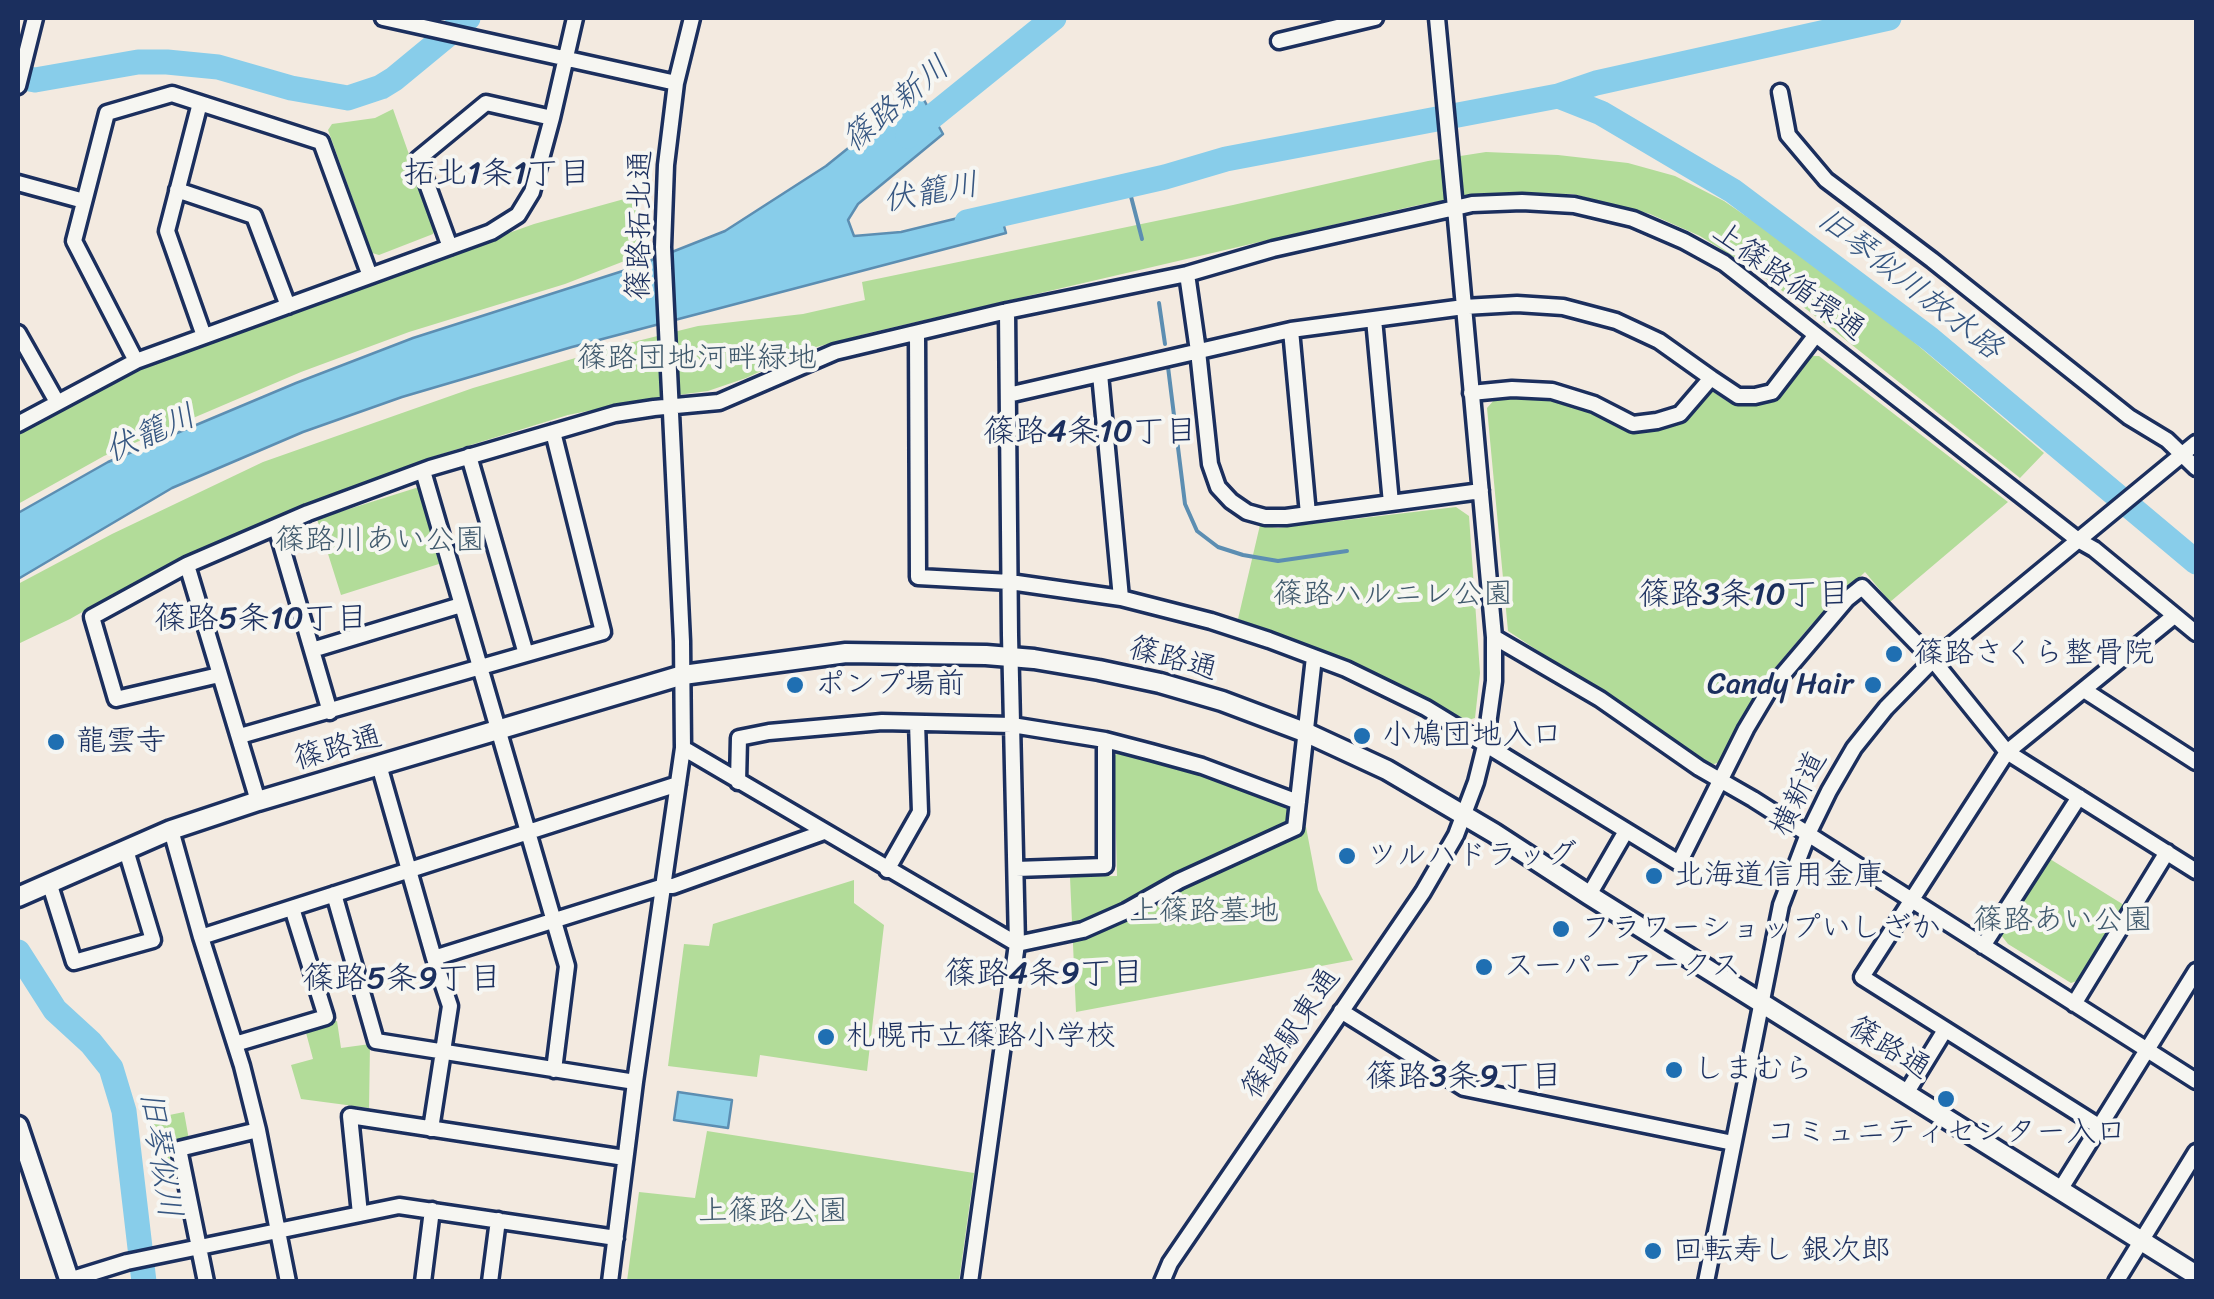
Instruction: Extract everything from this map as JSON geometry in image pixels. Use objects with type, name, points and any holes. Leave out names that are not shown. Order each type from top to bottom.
[{"type":"main road","name":"篠路通","points":[[18,896],[171,830],[258,801],[683,676],[846,653],[909,652],[1011,657],[1098,670],[1222,702],[1307,732],[1388,770],[2196,1274]]},
{"type":"main road","points":[[18,1126],[25,1176],[70,1281]]},
{"type":"street","points":[[18,86],[35,18]]},
{"type":"street","points":[[383,18],[676,84]]},
{"type":"street","points":[[18,424],[136,361],[491,232],[518,215],[532,192],[575,18]]},
{"type":"street","name":"篠路拓北通","points":[[610,1282],[682,748],[683,676],[664,248],[666,164],[676,84],[692,18]]},
{"type":"street","points":[[1279,40],[1375,18]]},
{"type":"street","points":[[1437,18],[1494,637],[1494,680],[1485,746],[1464,816]]},
{"type":"street","points":[[1780,92],[1788,135],[1826,180],[2129,417],[2167,440],[2196,468]]},
{"type":"street","points":[[136,361],[74,241],[106,113],[172,94],[320,142],[370,276]]},
{"type":"street","points":[[200,103],[167,232],[204,336]]},
{"type":"street","points":[[450,247],[418,159],[486,103],[552,118]]},
{"type":"street","points":[[18,183],[84,200]]},
{"type":"street","points":[[178,190],[254,216],[288,306]]},
{"type":"street","name":"上篠路循環通","points":[[219,676],[116,699],[92,616],[187,565],[276,527],[422,470],[469,456],[615,414],[718,402],[835,352],[1187,274],[1273,249],[1454,208],[1505,203],[1574,205],[1633,219],[1684,240],[1724,264],[2094,549],[2196,633]]},
{"type":"street","points":[[1187,274],[1210,464],[1218,486],[1231,501],[1247,512],[1265,517],[1481,491]]},
{"type":"street","points":[[1008,395],[1291,330],[1464,307],[1517,304],[1562,307],[1616,321],[1659,341],[1738,396],[1755,396],[1772,392],[1815,336]]},
{"type":"street","points":[[970,1282],[1018,944],[1007,311]]},
{"type":"street","points":[[1374,319],[1390,503]]},
{"type":"street","points":[[1291,330],[1308,514]]},
{"type":"street","points":[[18,332],[58,402]]},
{"type":"street","points":[[917,333],[918,577],[1010,582],[1121,598],[1212,620],[1346,669],[1426,708],[1679,863],[1768,692],[1862,587],[1932,660],[2007,752],[2196,871]]},
{"type":"street","points":[[1100,374],[1121,598]]},
{"type":"street","points":[[1472,392],[1552,391],[1594,404],[1632,424],[1680,414],[1710,378]]},
{"type":"street","points":[[240,736],[603,632],[552,432]]},
{"type":"street","name":"横新道","points":[[1706,1282],[1781,905],[1808,834],[1854,748],[1932,660],[2196,443]]},
{"type":"street","points":[[469,456],[526,654]]},
{"type":"street","points":[[422,470],[568,966],[554,1070]]},
{"type":"street","points":[[276,527],[330,712]]},
{"type":"street","points":[[187,565],[258,801]]},
{"type":"street","points":[[312,650],[462,605]]},
{"type":"street","points":[[2100,1127],[1862,978],[2007,752],[2174,616]]},
{"type":"street","points":[[1494,637],[1600,700],[2196,1080]]},
{"type":"street","points":[[682,748],[1018,944],[1084,930],[1295,828],[1314,657]]},
{"type":"street","points":[[2084,690],[2196,762]]},
{"type":"street","points":[[738,782],[739,738],[882,722],[1012,726],[1105,740],[1202,766],[1298,802]]},
{"type":"street","points":[[887,870],[920,812],[918,723]]},
{"type":"street","points":[[1016,869],[1104,866],[1105,740]]},
{"type":"street","points":[[379,765],[450,1006],[431,1129]]},
{"type":"street","points":[[201,937],[678,784]]},
{"type":"street","points":[[1983,946],[2079,797]]},
{"type":"street","name":"篠路駅東通","points":[[1162,1282],[1170,1263],[1423,892],[1464,816]]},
{"type":"street","points":[[171,830],[258,1130],[288,1282]]},
{"type":"street","points":[[1589,896],[1626,831]]},
{"type":"street","points":[[434,958],[673,886],[824,832]]},
{"type":"street","points":[[48,882],[74,962],[153,940],[126,850]]},
{"type":"street","points":[[2074,1004],[2167,852]]},
{"type":"street","points":[[334,894],[376,1041],[635,1082]]},
{"type":"street","points":[[235,1044],[326,1017],[292,908]]},
{"type":"street","points":[[2060,1190],[2196,971]]},
{"type":"street","points":[[1340,1012],[1464,1088],[1733,1142]]},
{"type":"street","points":[[1906,1092],[1945,1030]]},
{"type":"street","points":[[360,1214],[350,1116],[625,1158]]},
{"type":"street","points":[[206,1282],[179,1149],[258,1130]]},
{"type":"street","points":[[2116,1282],[2196,1152]]},
{"type":"street","points":[[70,1281],[152,1256],[400,1206],[616,1238]]},
{"type":"street","points":[[423,1282],[432,1210]]},
{"type":"street","points":[[490,1282],[498,1220]]},
{"type":"green space","points":[[393,109],[435,228],[433,234],[379,255],[372,253],[328,130],[332,124],[375,118]]},
{"type":"green space","name":"篠路団地河畔緑地","points":[[1486,152],[1628,163],[1675,176],[1724,201],[1887,319],[2044,453],[2020,478],[1756,271],[1700,236],[1650,214],[1573,194],[1483,193],[869,333],[809,349],[708,391],[568,415],[435,456],[279,517],[121,590],[18,644],[18,584],[263,462],[473,388],[698,326],[803,314],[865,300],[862,282],[1428,161]]},
{"type":"green space","name":"篠路団地河畔緑地","points":[[635,196],[640,255],[301,372],[104,456],[18,504],[18,432],[141,368],[534,224]]},
{"type":"green space","points":[[1811,356],[1819,356],[2008,502],[1890,602],[1865,572],[1811,625],[1775,668],[1756,694],[1720,762],[1711,765],[1508,631],[1487,408],[1495,399],[1544,399],[1574,405],[1631,432],[1662,429],[1690,417],[1712,391],[1730,403],[1763,404],[1782,394]]},
{"type":"green space","name":"篠路川あい公園","points":[[419,487],[442,563],[341,595],[317,519]]},
{"type":"green space","name":"篠路ハルニレ公園","points":[[1456,507],[1469,516],[1480,673],[1475,718],[1465,721],[1347,660],[1238,619],[1260,525],[1278,528]]},
{"type":"green space","name":"上篠路墓地","points":[[1118,752],[1184,769],[1285,804],[1290,809],[1287,824],[1306,827],[1318,890],[1353,960],[1076,1012],[1070,877],[1117,876],[1114,757]]},
{"type":"green space","name":"篠路あい公園","points":[[2050,859],[2124,905],[2077,981],[2071,983],[2008,944],[2001,935]]},
{"type":"green space","points":[[854,880],[854,903],[884,925],[867,1071],[760,1055],[757,1077],[668,1066],[684,944],[709,946],[713,924]]},
{"type":"green space","points":[[337,1021],[341,1048],[370,1044],[369,1108],[301,1099],[291,1065],[313,1059],[305,1029]]},
{"type":"green space","points":[[184,1112],[189,1140],[172,1144],[174,1161],[157,1165],[150,1119]]},
{"type":"green space","name":"上篠路公園","points":[[707,1131],[974,1173],[959,1281],[627,1281],[639,1192],[695,1198]]},
{"type":"water","points":[[919,91],[943,134],[858,204],[848,220],[854,236],[901,232],[999,208],[1006,233],[572,347],[402,397],[303,432],[172,488],[18,579],[18,513],[108,462],[413,338],[629,269],[725,231],[826,166]]},
{"type":"water","points":[[678,1092],[732,1100],[728,1128],[674,1120]]},
{"type":"waterway","points":[[18,77],[35,80],[138,62],[167,62],[218,67],[291,88],[348,98],[394,79],[468,18]]},
{"type":"waterway","name":"篠路新川","points":[[908,136],[1054,18]]},
{"type":"waterway","name":"伏籠川","points":[[967,222],[1165,177],[1226,159],[1558,96],[1596,83],[1889,18]]},
{"type":"waterway","name":"旧琴似川放水路","points":[[1558,96],[1601,113],[1733,191],[1930,339],[2196,562]]},
{"type":"waterway","points":[[1128,185],[1142,239]]},
{"type":"waterway","points":[[1159,303],[1165,344]]},
{"type":"waterway","points":[[1168,367],[1185,504],[1197,531],[1218,547],[1278,561],[1347,551]]},
{"type":"waterway","name":"旧琴似川","points":[[18,952],[55,1010],[111,1068],[124,1111],[144,1282]]},
{"type":"place","name":"篠路さくら整骨院","points":[[1894,654]]},
{"type":"place","name":"ポンプ場前","points":[[795,685]]},
{"type":"place","name":"Candy Hair","points":[[1873,685]]},
{"type":"place","name":"小鳩団地入口","points":[[1362,736]]},
{"type":"place","name":"龍雲寺","points":[[56,742]]},
{"type":"place","name":"ツルハドラッグ","points":[[1347,856]]},
{"type":"place","name":"北海道信用金庫","points":[[1654,876]]},
{"type":"place","name":"フラワーショップいしざか","points":[[1561,929]]},
{"type":"place","name":"スーパーアークス","points":[[1484,967]]},
{"type":"place","name":"札幌市立篠路小学校","points":[[826,1037]]},
{"type":"place","name":"しまむら","points":[[1674,1070]]},
{"type":"place","name":"コミュニティセンター入口","points":[[1946,1099]]},
{"type":"place","name":"回転寿し 銀次郎","points":[[1653,1251]]},
{"type":"district","name":"拓北1条1丁目","points":[[497,175]]},
{"type":"district","name":"篠路4条10丁目","points":[[1090,433]]},
{"type":"district","name":"篠路3条10丁目","points":[[1744,596]]},
{"type":"district","name":"篠路5条10丁目","points":[[261,620]]},
{"type":"district","name":"篠路4条9丁目","points":[[1044,975]]},
{"type":"district","name":"篠路5条9丁目","points":[[402,980]]},
{"type":"district","name":"篠路3条9丁目","points":[[1464,1078]]}]
